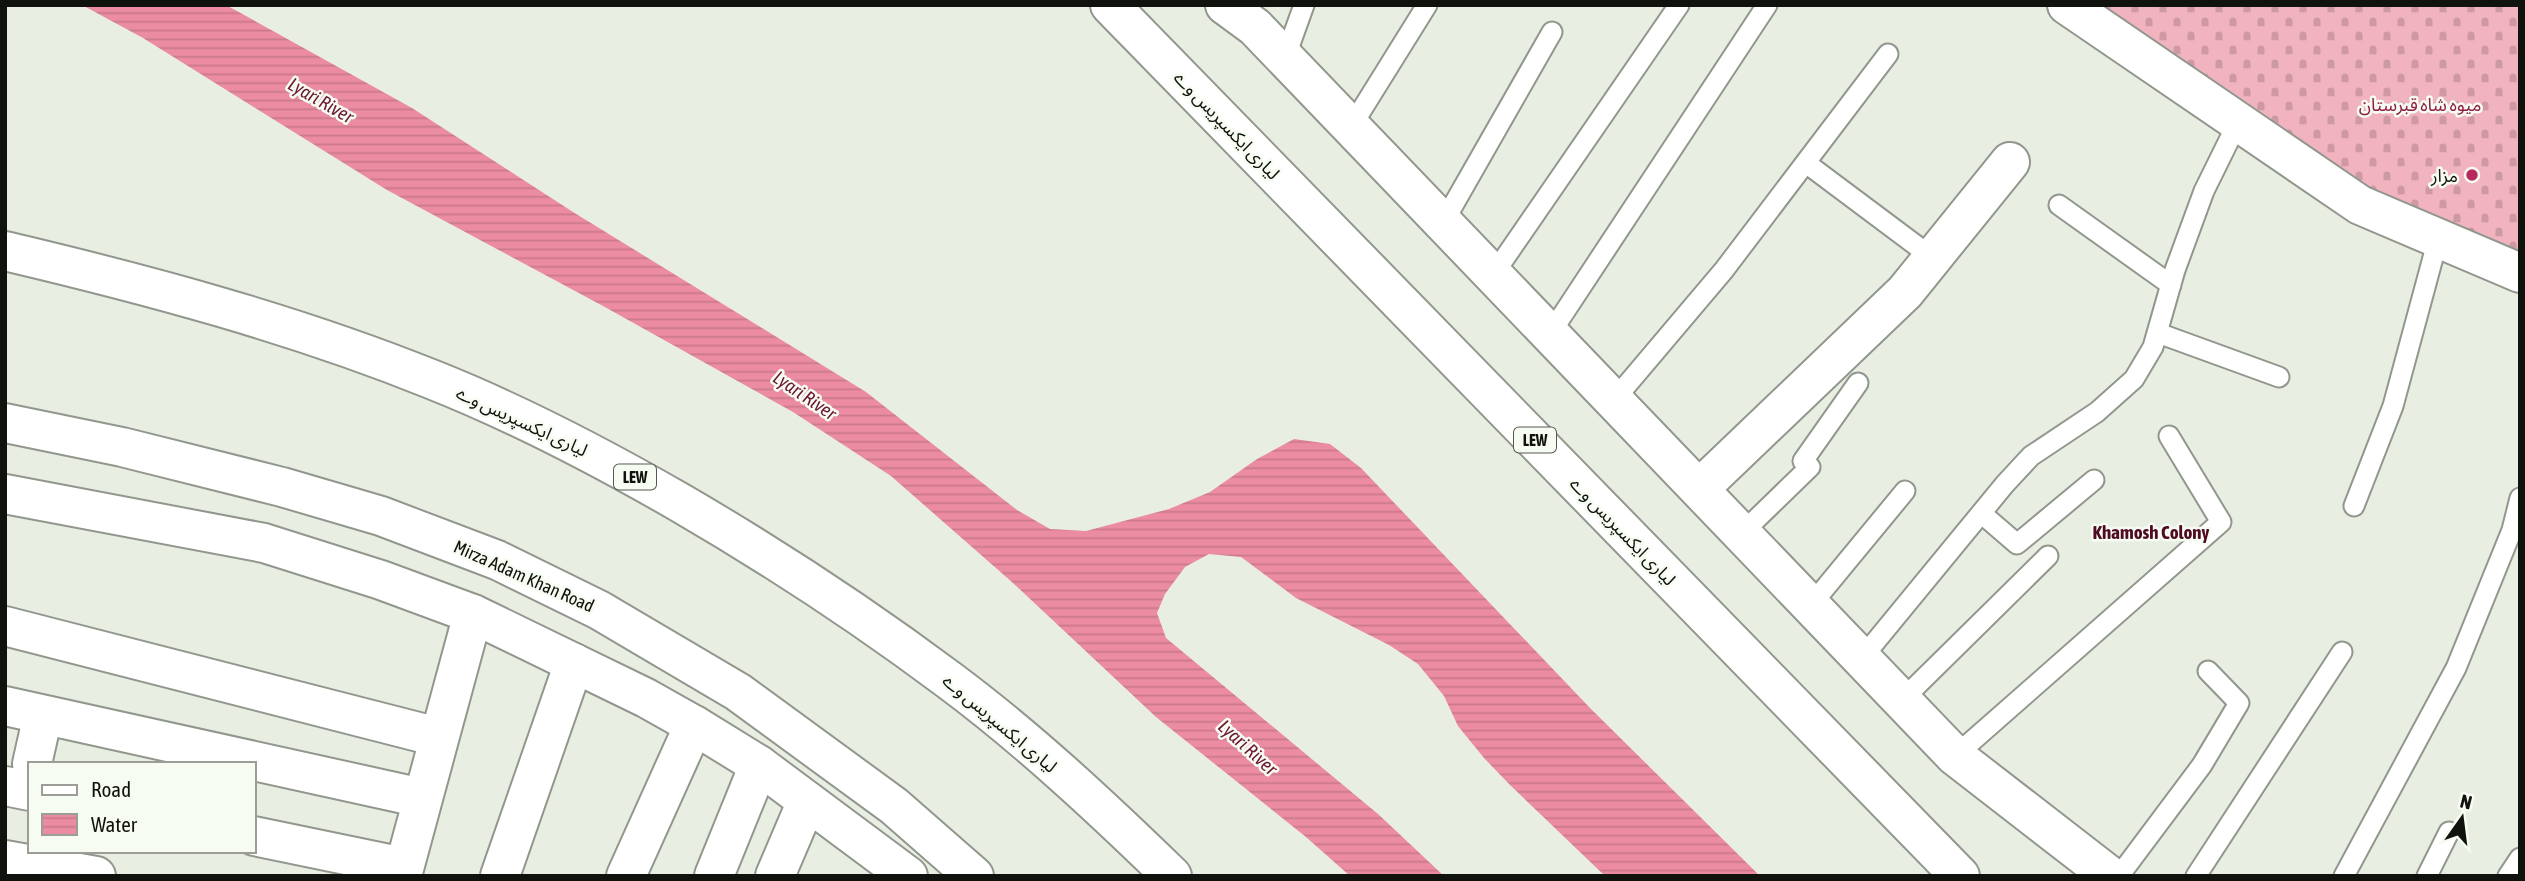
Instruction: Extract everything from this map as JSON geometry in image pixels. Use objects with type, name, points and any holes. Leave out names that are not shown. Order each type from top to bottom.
[{"type":"main road","name":"لیاری ایکسپریس وے","points":[[1110,5],[1960,876]]},
{"type":"main road","points":[[1225,5],[1255,27],[1955,755],[2110,876]]},
{"type":"main road","points":[[2067,5],[2360,205],[2520,273]]},
{"type":"main road","points":[[1699,489],[1905,292],[2010,162]]},
{"type":"main road","name":"لیاری ایکسپریس وے","points":[[5,251],[205,302],[319,338],[432,379],[566,440],[752,545],[908,650],[952,682],[1045,760],[1172,876]]},
{"type":"main road","name":"Mirza Adam Khan Road","points":[[5,423],[122,447],[282,487],[380,516],[497,560],[599,610],[738,692],[894,806],[974,876]]},
{"type":"main road","points":[[5,494],[264,543],[381,580],[473,614],[646,698],[694,725],[759,765],[899,873]]},
{"type":"main road","points":[[256,836],[403,871],[473,614]]},
{"type":"main road","points":[[5,626],[438,737]]},
{"type":"main road","points":[[500,876],[574,663]]},
{"type":"main road","points":[[5,706],[422,798]]},
{"type":"main road","points":[[30,762],[43,715]]},
{"type":"main road","points":[[626,876],[694,725]]},
{"type":"main road","points":[[714,876],[759,765]]},
{"type":"main road","points":[[775,876],[807,801]]},
{"type":"main road","points":[[5,860],[96,876]]},
{"type":"lane","points":[[1285,58],[1304,5]]},
{"type":"lane","points":[[1351,127],[1427,5]]},
{"type":"lane","points":[[1493,275],[1679,5]]},
{"type":"lane","points":[[1550,334],[1767,5]]},
{"type":"lane","points":[[1443,223],[1552,33]]},
{"type":"lane","points":[[1614,400],[1724,270],[1888,54]]},
{"type":"lane","points":[[1862,658],[2031,456],[2097,412],[2134,379],[2158,333],[2171,285],[2204,191],[2238,122]]},
{"type":"lane","points":[[1806,163],[1933,258]]},
{"type":"lane","points":[[2059,205],[2171,285]]},
{"type":"lane","points":[[2354,506],[2393,406],[2438,239]]},
{"type":"lane","points":[[2158,333],[2279,377]]},
{"type":"lane","points":[[1742,533],[1810,467],[1803,461],[1858,383]]},
{"type":"lane","points":[[1955,755],[2221,522],[2169,436]]},
{"type":"lane","points":[[1981,513],[2017,544],[2094,480]]},
{"type":"lane","points":[[1811,605],[1905,491]]},
{"type":"lane","points":[[2344,876],[2456,668],[2512,530],[2519,502]]},
{"type":"lane","points":[[1902,700],[2048,556]]},
{"type":"lane","points":[[2196,876],[2343,652]]},
{"type":"lane","points":[[2119,876],[2202,765],[2239,703],[2208,671]]},
{"type":"lane","points":[[2427,876],[2449,832]]},
{"type":"lane","points":[[2508,876],[2520,858]]},
{"type":"green space","name":"میوہ شاہ قبرستان","points":[[2098,5],[2520,5],[2520,254],[2390,203]]},
{"type":"water","name":"Lyari River","points":[[82,5],[226,5],[412,108],[573,212],[866,392],[1017,510],[1050,529],[1086,531],[1169,509],[1210,492],[1257,459],[1294,439],[1330,444],[1361,468],[1590,708],[1760,876],[1605,876],[1484,758],[1458,726],[1444,696],[1418,664],[1389,645],[1296,598],[1241,557],[1209,554],[1185,567],[1165,594],[1157,613],[1166,638],[1378,814],[1444,876],[1350,876],[1306,837],[1156,717],[1013,583],[891,476],[793,412],[387,190],[143,38]]},
{"type":"place","name":"مزار","points":[[2472,175]]},
{"type":"district","name":"Khamosh Colony","points":[[2151,532]]}]
